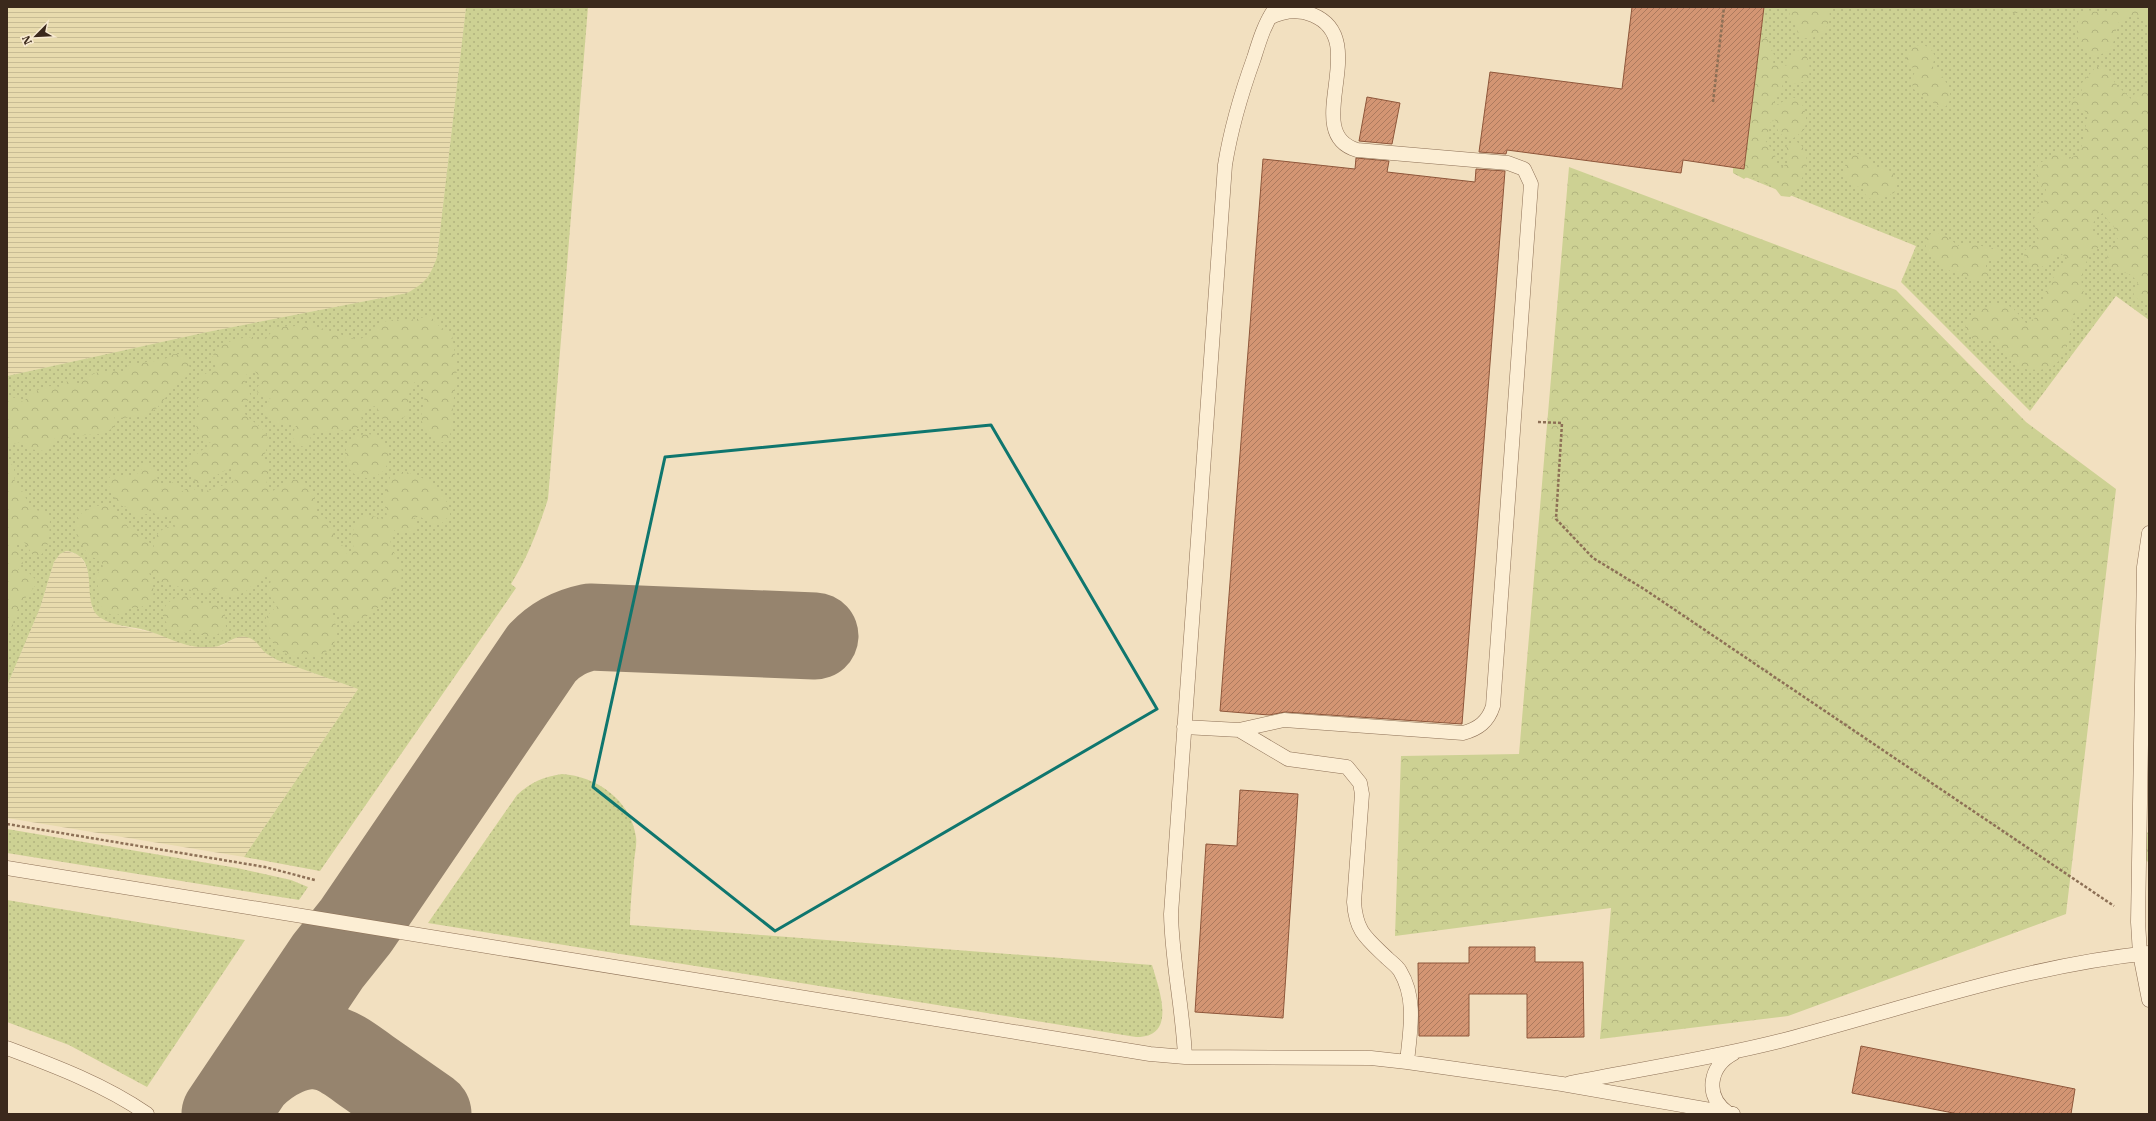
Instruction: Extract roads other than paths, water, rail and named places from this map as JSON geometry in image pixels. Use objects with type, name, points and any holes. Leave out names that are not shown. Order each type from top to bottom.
[{"type":"lane","points":[[1184,728],[1239,730],[1284,720],[1463,733],[1471,731],[1485,722],[1493,706],[1531,184],[1524,169],[1517,165],[1508,163],[1357,150],[1349,148],[1342,143],[1334,128],[1338,47],[1334,30],[1319,17],[1310,13],[1288,12],[1269,15],[1231,127],[1225,165],[1170,914],[1173,962],[1183,1027],[1185,1057]]},
{"type":"lane","points":[[2149,534],[2147,554],[2145,722],[2138,922],[2145,954],[2149,1000]]},
{"type":"lane","points":[[1239,730],[1288,759],[1347,767],[1360,783],[1362,794],[1354,902],[1355,920],[1362,934],[1400,970],[1406,983],[1412,1016],[1407,1062]]},
{"type":"lane","points":[[7,868],[1150,1054],[1185,1057],[1371,1058],[1562,1084],[1730,1114]]},
{"type":"lane","points":[[1562,1084],[1782,1040],[1968,987],[2078,963],[2145,954]]},
{"type":"lane","points":[[7,1048],[63,1069],[135,1105],[147,1114]]},
{"type":"lane","points":[[1730,1114],[1720,1106],[1714,1095],[1713,1075],[1719,1063],[1738,1050]]}]
